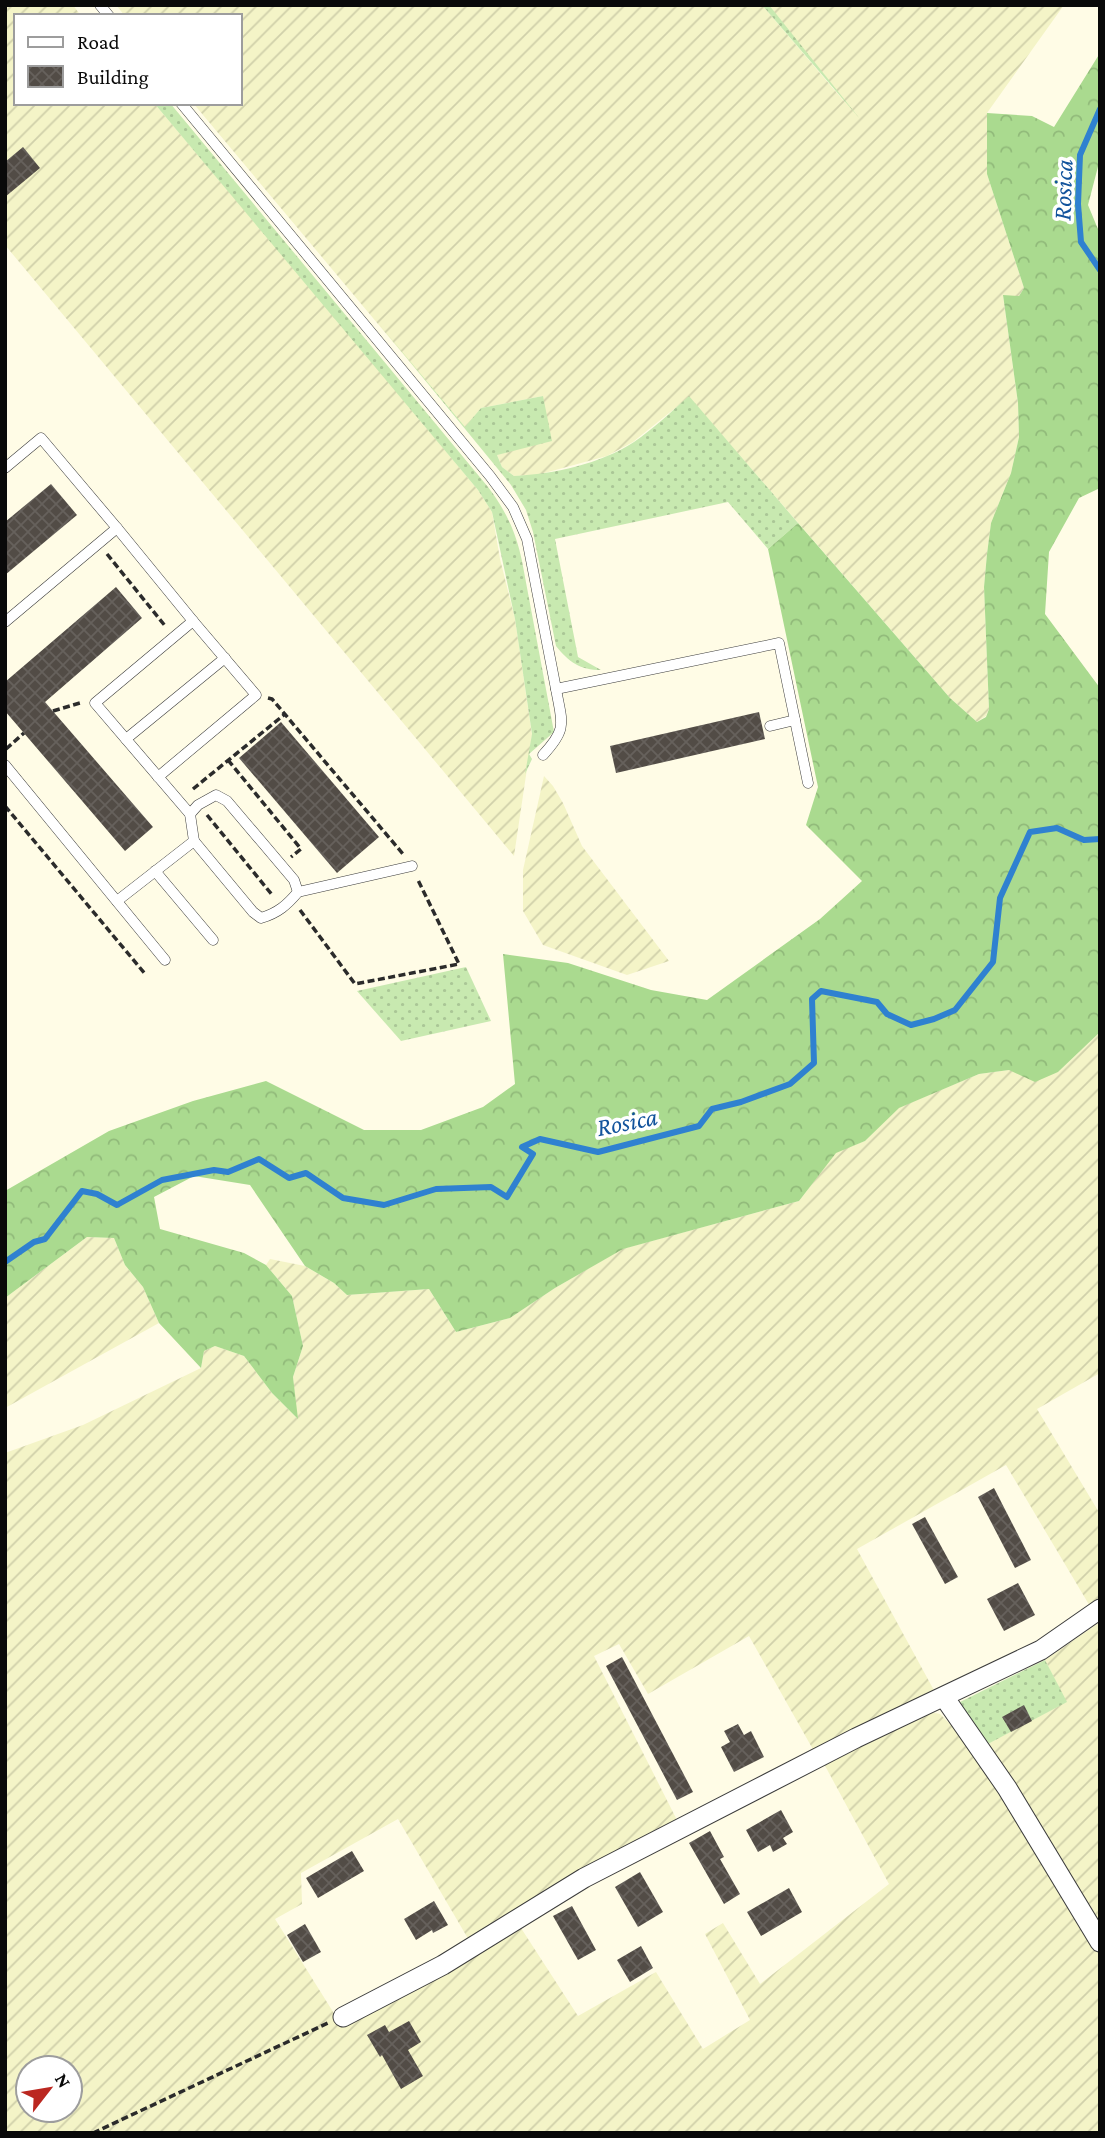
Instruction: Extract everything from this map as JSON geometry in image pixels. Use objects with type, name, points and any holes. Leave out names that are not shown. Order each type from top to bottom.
[{"type":"street","points":[[343,2017],[443,1965],[584,1878],[856,1738],[1041,1650],[1100,1609]]},
{"type":"street","points":[[944,1697],[1007,1788],[1100,1942]]},
{"type":"lane","points":[[183,105],[513,507],[527,539],[562,729],[543,755]]},
{"type":"lane","points":[[5,468],[41,438],[256,695],[158,776]]},
{"type":"lane","points":[[5,622],[117,528]]},
{"type":"lane","points":[[193,621],[95,703],[190,814],[194,841],[253,912],[261,918],[286,906],[298,892],[412,866]]},
{"type":"lane","points":[[556,689],[779,643],[808,783]]},
{"type":"lane","points":[[126,739],[225,658]]},
{"type":"lane","points":[[770,726],[795,720]]},
{"type":"lane","points":[[5,765],[165,960]]},
{"type":"lane","points":[[190,814],[216,795],[227,801],[294,880],[298,892]]},
{"type":"lane","points":[[117,901],[194,841]]},
{"type":"lane","points":[[155,871],[213,940]]},
{"type":"path","points":[[53,711],[82,702]]},
{"type":"path","points":[[188,793],[285,714]]},
{"type":"path","points":[[6,749],[24,733]]},
{"type":"path","points":[[228,761],[301,849],[281,865]]},
{"type":"path","points":[[5,806],[146,975]]},
{"type":"path","points":[[93,2133],[343,2017]]},
{"type":"green space","points":[[5,5],[73,5],[80,14],[14,14],[14,105],[156,105],[478,490],[492,512],[515,619],[532,735],[514,856],[5,245]]},
{"type":"green space","points":[[116,5],[762,5],[848,106],[768,5],[1064,5],[987,113],[987,174],[1024,288],[1019,296],[1003,296],[1018,403],[1019,437],[1011,473],[991,523],[987,554],[984,587],[989,709],[986,716],[977,722],[950,698],[689,397],[633,442],[607,456],[537,475],[514,476],[502,467],[497,455],[543,396],[481,408],[465,428],[195,105],[242,105],[242,14],[123,14]]},
{"type":"green space","points":[[762,5],[769,5],[860,119]]},
{"type":"green space","points":[[1100,53],[1100,159],[1088,205],[1100,234],[1100,488],[1079,498],[1049,552],[1045,614],[1100,688],[1100,1032],[1058,1072],[1035,1082],[1009,1070],[979,1074],[899,1108],[865,1141],[836,1153],[799,1201],[623,1249],[555,1288],[510,1318],[456,1332],[429,1289],[347,1295],[334,1283],[305,1266],[250,1185],[194,1176],[154,1197],[160,1229],[244,1253],[266,1265],[292,1296],[303,1346],[293,1377],[298,1419],[272,1393],[244,1356],[215,1346],[204,1351],[201,1368],[159,1323],[143,1287],[125,1265],[114,1238],[87,1237],[5,1298],[5,1191],[109,1131],[193,1101],[266,1081],[364,1130],[421,1130],[483,1107],[515,1084],[503,954],[568,963],[651,990],[707,1000],[820,919],[862,881],[806,825],[818,787],[768,549],[798,523],[950,698],[977,722],[986,717],[989,709],[984,587],[987,554],[991,523],[1011,473],[1019,437],[1018,403],[1003,295],[1019,296],[1024,288],[987,174],[987,113],[1032,116],[1054,127]]},
{"type":"green space","points":[[156,105],[172,105],[488,487],[505,513],[522,561],[554,732],[529,754],[532,759],[525,774],[532,734],[515,619],[492,512],[478,490]]},
{"type":"green space","points":[[379,324],[465,427],[481,408],[543,396],[552,441],[497,455],[502,467],[514,476],[561,470],[592,462],[621,450],[641,437],[689,396],[798,523],[768,549],[728,502],[555,539],[578,657],[601,670],[581,667],[570,661],[556,646],[526,510],[511,485]]},
{"type":"green space","points":[[544,776],[563,803],[582,846],[669,961],[627,975],[543,945],[523,911],[523,870]]},
{"type":"green space","points":[[466,967],[491,1021],[401,1041],[357,991]]},
{"type":"green space","points":[[1100,1032],[1100,1373],[1037,1409],[1100,1514],[1100,1601],[1091,1608],[1006,1465],[857,1549],[936,1694],[815,1753],[749,1636],[648,1694],[619,1644],[594,1656],[679,1824],[470,1942],[398,1819],[301,1873],[302,1904],[275,1919],[340,2023],[519,1925],[578,2016],[656,1972],[703,2049],[750,2020],[705,1934],[723,1923],[760,1984],[889,1884],[823,1762],[925,1711],[940,1714],[976,1750],[1066,1702],[1045,1660],[1100,1622],[1100,2133],[5,2133],[5,1453],[83,1425],[201,1368],[204,1351],[215,1346],[244,1356],[272,1393],[297,1418],[293,1377],[303,1346],[292,1296],[266,1265],[270,1259],[305,1266],[334,1283],[347,1295],[429,1289],[456,1332],[510,1318],[622,1249],[799,1201],[836,1152],[865,1141],[898,1108],[979,1074],[1009,1070],[1058,1072]]},
{"type":"green space","points":[[87,1237],[114,1238],[125,1265],[143,1287],[159,1323],[5,1408],[5,1298]]},
{"type":"green space","points":[[1045,1660],[1067,1702],[986,1745],[960,1702]]},
{"type":"building","points":[[23,147],[40,168],[5,197],[5,162]]},
{"type":"building","points":[[51,484],[77,515],[5,575],[5,522]]},
{"type":"building","points":[[116,587],[142,618],[45,702],[153,827],[125,851],[5,711],[5,682]]},
{"type":"building","points":[[759,712],[765,739],[616,773],[610,746]]},
{"type":"building","points":[[281,722],[379,837],[337,873],[239,758]]},
{"type":"building","points":[[994,1488],[1031,1560],[1015,1568],[978,1497]]},
{"type":"building","points":[[925,1517],[958,1577],[945,1584],[912,1524]]},
{"type":"building","points":[[1018,1583],[1035,1615],[1004,1631],[987,1599]]},
{"type":"building","points":[[622,1657],[693,1792],[677,1800],[606,1666]]},
{"type":"building","points":[[1024,1705],[1032,1721],[1011,1732],[1002,1717]]},
{"type":"building","points":[[738,1724],[744,1735],[751,1731],[764,1757],[734,1772],[721,1747],[730,1742],[724,1731]]},
{"type":"building","points":[[781,1810],[793,1832],[783,1838],[787,1844],[773,1852],[770,1845],[758,1852],[746,1830]]},
{"type":"building","points":[[710,1831],[724,1857],[720,1859],[740,1894],[724,1904],[689,1843]]},
{"type":"building","points":[[352,1851],[364,1871],[318,1898],[306,1878]]},
{"type":"building","points":[[640,1872],[663,1912],[638,1927],[615,1887]]},
{"type":"building","points":[[789,1888],[802,1912],[761,1936],[747,1912]]},
{"type":"building","points":[[434,1901],[448,1925],[433,1933],[432,1930],[416,1940],[404,1919]]},
{"type":"building","points":[[572,1906],[596,1950],[578,1960],[553,1916]]},
{"type":"building","points":[[305,1924],[321,1952],[303,1962],[287,1935]]},
{"type":"building","points":[[641,1946],[653,1968],[630,1982],[617,1960]]},
{"type":"building","points":[[409,2021],[421,2042],[408,2050],[423,2076],[401,2089],[367,2035],[385,2025],[389,2032]]},
{"type":"waterway","name":"Rosica","points":[[1100,109],[1080,155],[1078,204],[1081,242],[1100,270]]},
{"type":"waterway","name":"Rosica","points":[[5,1262],[34,1242],[45,1239],[82,1191],[97,1194],[117,1205],[162,1180],[214,1170],[228,1172],[259,1159],[289,1178],[306,1173],[343,1198],[384,1205],[436,1189],[491,1187],[507,1197],[533,1154],[522,1147],[540,1139],[598,1152],[699,1126],[712,1109],[741,1102],[790,1084],[814,1063],[812,999],[821,991],[877,1002],[887,1014],[911,1025],[955,1010],[993,962],[1000,898],[1030,832],[1057,828],[1084,840],[1100,839]]}]
